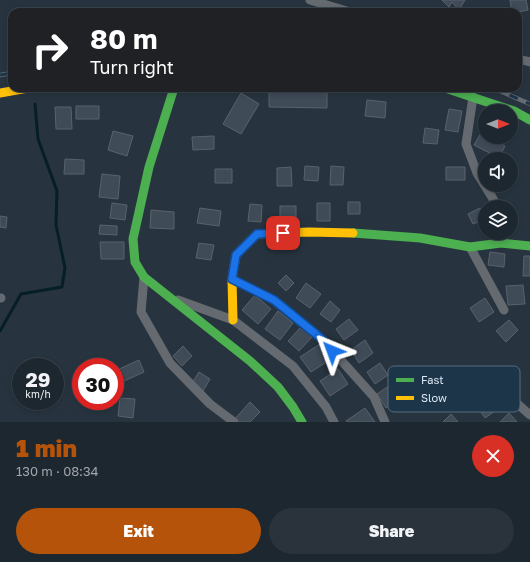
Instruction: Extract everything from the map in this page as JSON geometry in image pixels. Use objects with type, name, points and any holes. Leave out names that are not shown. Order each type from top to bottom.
[{"type":"main road","points":[[173,92],[149,167],[133,239],[135,262],[144,277],[250,361],[278,387],[302,422]]},
{"type":"main road","points":[[457,92],[514,111],[530,120]]},
{"type":"main road","points":[[233,320],[232,279],[236,255],[257,234],[310,232],[357,233],[420,238],[470,247],[501,243],[530,246]]},
{"type":"street","points":[[310,0],[337,8]]},
{"type":"street","points":[[473,97],[466,144],[477,173],[494,200]]},
{"type":"street","points":[[470,247],[504,310]]},
{"type":"street","points":[[144,277],[141,312],[170,363],[210,404],[234,422]]},
{"type":"street","points":[[232,279],[274,300],[322,339],[374,396],[385,422]]},
{"type":"street","points":[[169,297],[233,320],[293,366],[326,407],[334,422]]},
{"type":"street","points":[[520,406],[530,415]]},
{"type":"building","points":[[442,0],[465,0],[460,8],[457,8],[452,2],[449,7]]},
{"type":"building","points":[[510,0],[526,0],[528,10],[522,11],[522,8],[511,8]]},
{"type":"building","points":[[269,92],[327,92],[327,108],[269,107]]},
{"type":"building","points":[[241,93],[259,104],[241,134],[223,124]]},
{"type":"building","points":[[367,100],[386,102],[385,118],[365,116]]},
{"type":"building","points":[[76,106],[99,106],[99,119],[76,119]]},
{"type":"building","points":[[55,107],[71,107],[72,129],[56,129]]},
{"type":"building","points":[[449,109],[462,111],[458,132],[445,130]]},
{"type":"building","points":[[425,128],[439,130],[437,144],[423,143]]},
{"type":"building","points":[[113,131],[133,136],[127,156],[108,150]]},
{"type":"building","points":[[214,136],[214,149],[193,150],[192,137]]},
{"type":"building","points":[[478,138],[478,144],[501,144],[505,146],[502,152],[487,152],[474,145]]},
{"type":"building","points":[[65,159],[84,160],[84,174],[64,174]]},
{"type":"building","points":[[305,166],[319,167],[318,181],[304,180]]},
{"type":"building","points":[[331,166],[344,167],[343,185],[330,185]]},
{"type":"building","points":[[291,167],[292,186],[277,186],[277,168]]},
{"type":"building","points":[[446,167],[465,167],[465,180],[446,180]]},
{"type":"building","points":[[215,169],[232,169],[232,183],[215,183]]},
{"type":"building","points":[[102,174],[120,176],[118,199],[99,197]]},
{"type":"building","points":[[348,202],[360,202],[360,214],[348,214]]},
{"type":"building","points":[[112,203],[127,205],[125,220],[110,218]]},
{"type":"building","points":[[317,203],[330,203],[330,221],[317,221]]},
{"type":"building","points":[[250,204],[262,205],[261,222],[248,221]]},
{"type":"building","points":[[280,206],[296,206],[296,219],[280,219]]},
{"type":"building","points":[[200,208],[221,211],[219,226],[197,223]]},
{"type":"building","points":[[478,209],[478,222],[473,224],[468,214]]},
{"type":"building","points":[[151,210],[174,212],[174,229],[150,228]]},
{"type":"building","points":[[0,216],[7,217],[6,228],[0,227]]},
{"type":"building","points":[[100,225],[117,226],[117,235],[99,234]]},
{"type":"building","points":[[100,242],[124,242],[124,259],[101,259]]},
{"type":"building","points":[[199,243],[214,245],[211,260],[196,258]]},
{"type":"building","points":[[490,252],[505,254],[504,267],[488,265]]},
{"type":"building","points":[[524,256],[530,256],[530,276],[523,276]]},
{"type":"building","points":[[286,275],[294,283],[286,291],[278,283]]},
{"type":"building","points":[[306,283],[321,294],[310,308],[296,298]]},
{"type":"building","points":[[523,285],[525,304],[508,305],[506,286]]},
{"type":"building","points":[[255,295],[271,309],[258,324],[242,310]]},
{"type":"building","points":[[485,298],[494,312],[479,322],[470,308]]},
{"type":"building","points":[[330,301],[340,310],[331,322],[320,314]]},
{"type":"building","points":[[278,311],[293,323],[280,340],[265,329]]},
{"type":"building","points":[[349,319],[358,330],[344,340],[336,329]]},
{"type":"building","points":[[509,320],[518,330],[506,342],[496,331]]},
{"type":"building","points":[[301,327],[312,337],[299,351],[288,341]]},
{"type":"building","points":[[365,340],[373,353],[359,363],[351,350]]},
{"type":"building","points":[[320,344],[331,359],[311,372],[300,357]]},
{"type":"building","points":[[183,346],[192,356],[182,366],[173,356]]},
{"type":"building","points":[[139,360],[144,372],[124,381],[124,367]]},
{"type":"building","points":[[380,363],[388,375],[375,384],[367,372]]},
{"type":"building","points":[[338,369],[348,384],[330,396],[320,381]]},
{"type":"building","points":[[199,372],[210,379],[202,393],[190,386]]},
{"type":"building","points":[[388,387],[388,407],[386,408],[377,394]]},
{"type":"building","points":[[124,398],[135,399],[133,418],[118,416],[119,410],[124,410]]},
{"type":"building","points":[[250,402],[260,412],[250,422],[232,422]]},
{"type":"building","points":[[365,408],[375,422],[346,421]]},
{"type":"building","points":[[481,412],[493,412],[485,418]]},
{"type":"building","points":[[509,413],[517,422],[500,422]]},
{"type":"building","points":[[451,414],[458,422],[443,422]]},
{"type":"waterway","points":[[0,331],[21,294],[62,287],[65,268],[56,225],[57,191],[38,139],[35,104]]},
{"type":"railway","points":[[0,75],[8,74]]},
{"type":"railway","points":[[502,92],[530,104]]},
{"type":"traffic: fast","points":[[173,92],[149,167],[133,239],[135,262],[144,277],[250,361],[278,387],[302,422]]},
{"type":"traffic: fast","points":[[457,92],[514,111],[530,120]]},
{"type":"traffic: fast","points":[[353,233],[420,238],[470,247],[501,243],[530,246]]},
{"type":"traffic: slow","points":[[0,93],[8,92]]},
{"type":"traffic: slow","points":[[233,320],[232,279],[236,255],[257,234],[309,232],[353,233]]},
{"type":"route","points":[[283,233],[257,234],[236,255],[232,279],[274,300],[322,339],[332,351]]}]
